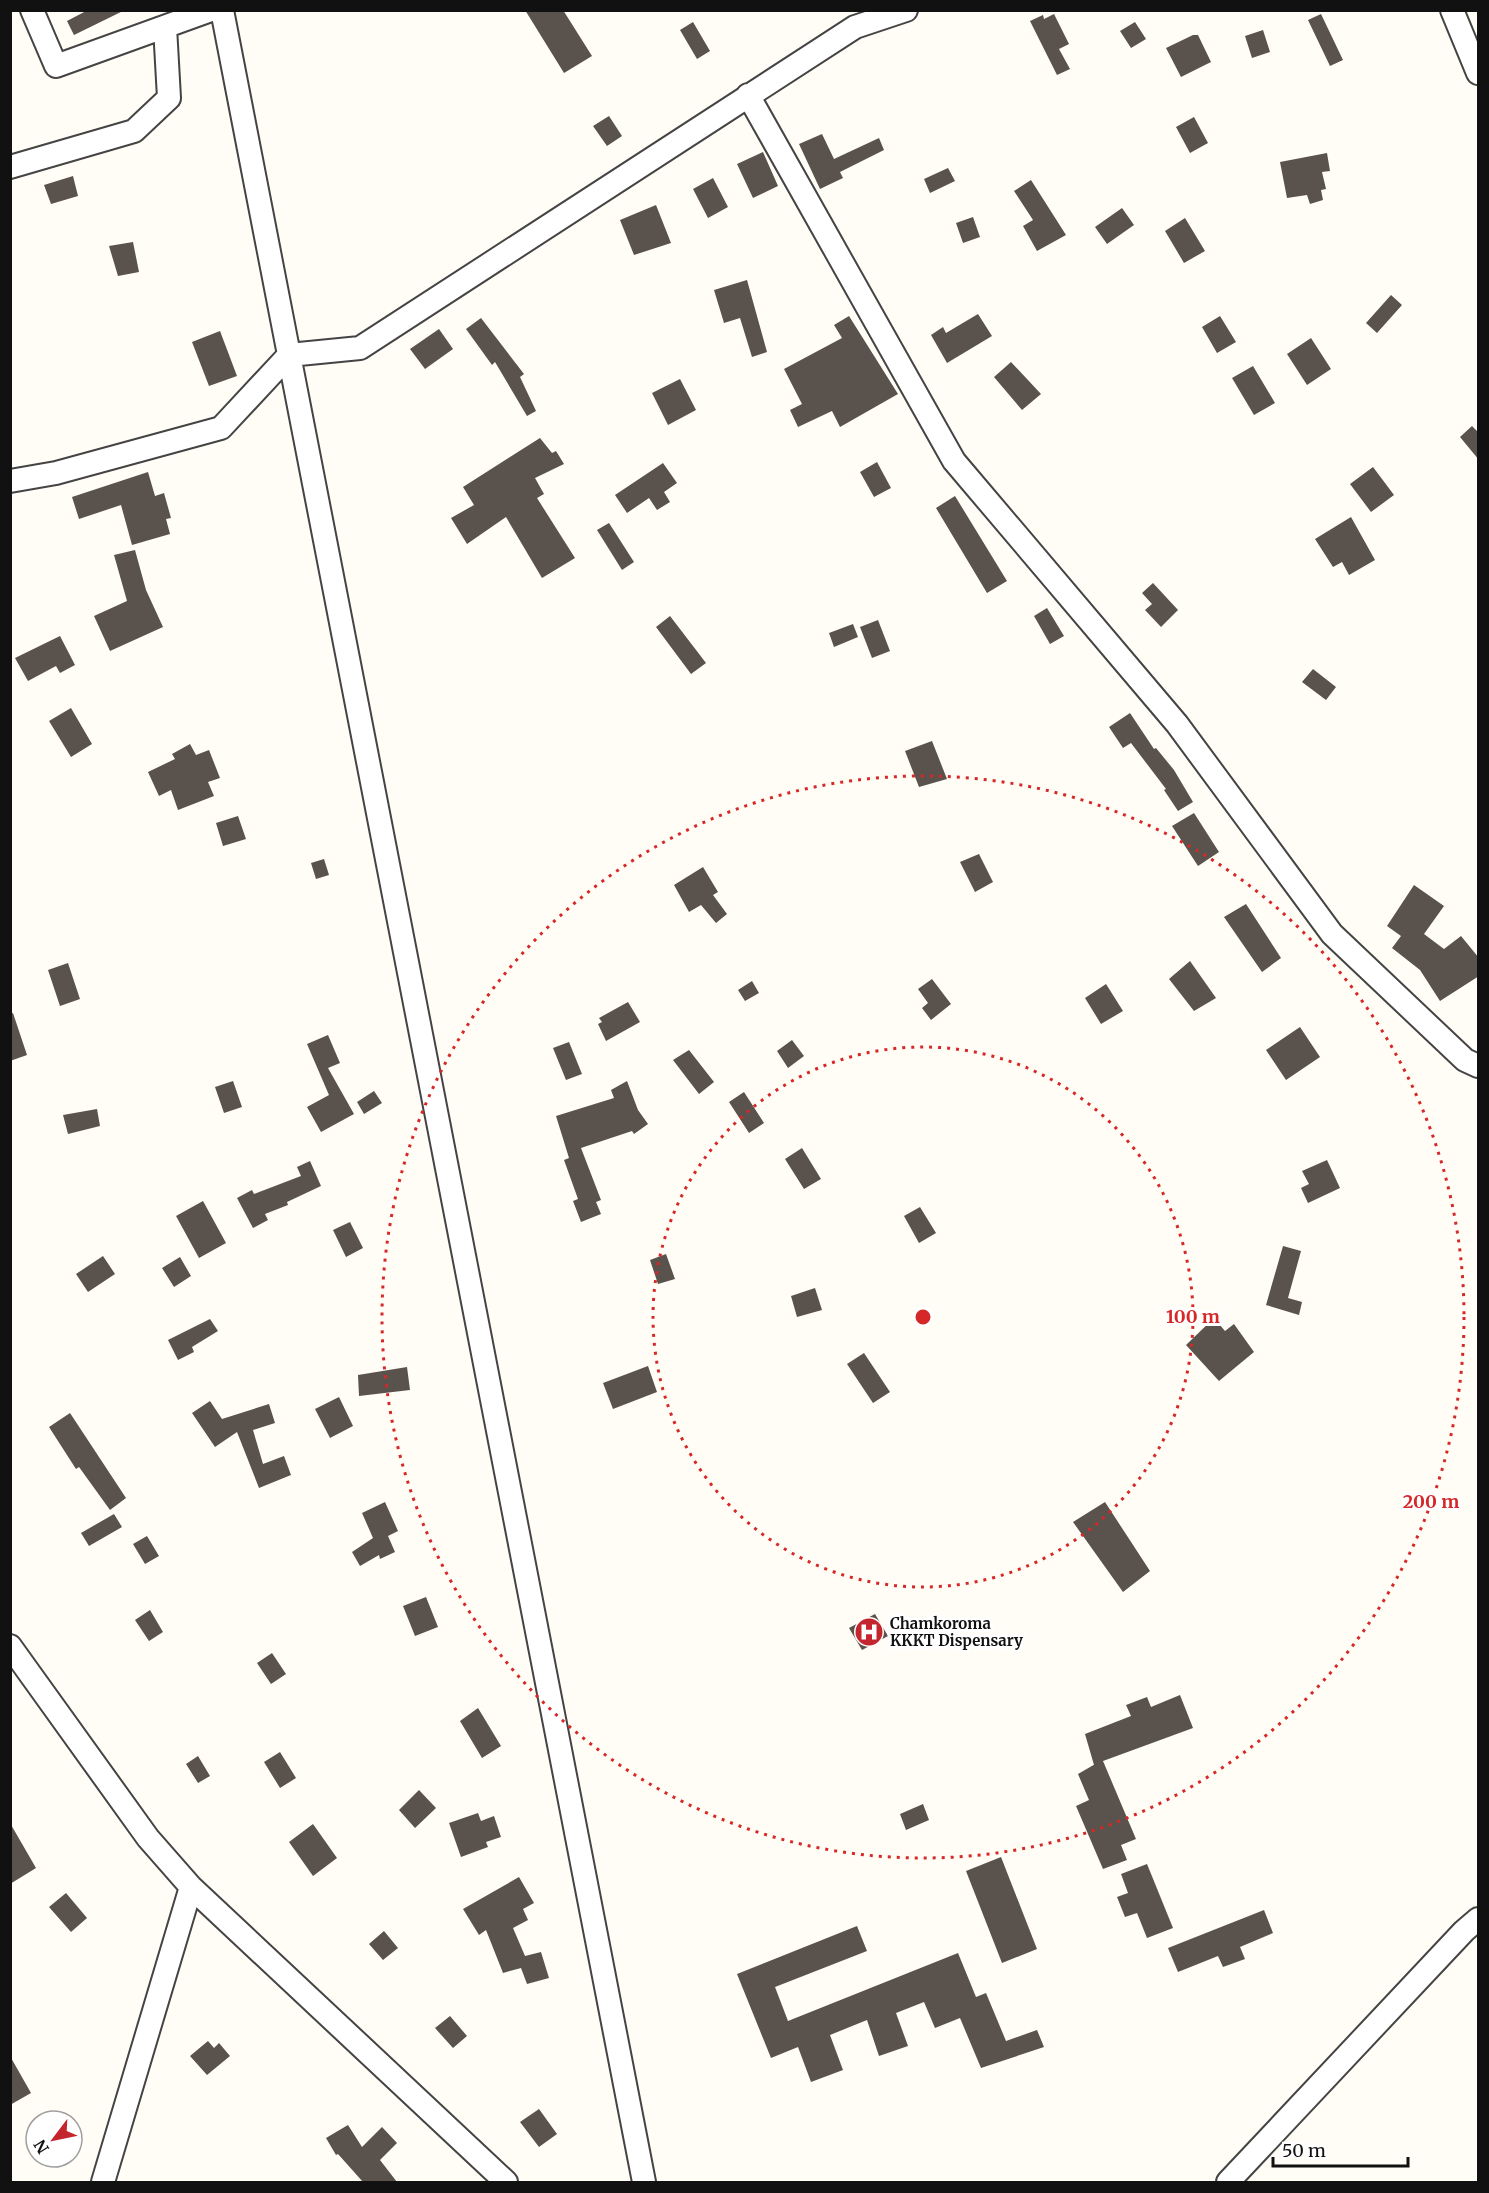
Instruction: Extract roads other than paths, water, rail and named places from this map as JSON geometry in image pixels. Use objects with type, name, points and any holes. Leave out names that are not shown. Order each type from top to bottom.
[{"type":"street","points":[[32,10],[56,66],[211,10]]},
{"type":"street","points":[[222,10],[644,2182]]},
{"type":"street","points":[[10,482],[221,428],[289,355],[360,348],[855,27],[906,10]]},
{"type":"street","points":[[1452,10],[1479,73]]},
{"type":"street","points":[[10,167],[134,131],[169,98],[165,27]]},
{"type":"street","points":[[748,96],[954,461],[1177,724],[1332,934],[1466,1060],[1479,1066]]},
{"type":"street","points":[[10,1646],[148,1838],[191,1887],[506,2182]]},
{"type":"street","points":[[103,2182],[191,1887]]},
{"type":"street","points":[[1228,2182],[1464,1931],[1479,1919]]},
{"type":"place","name":"Chamkoroma KKKT Dispensary","points":[[869,1632]]}]
